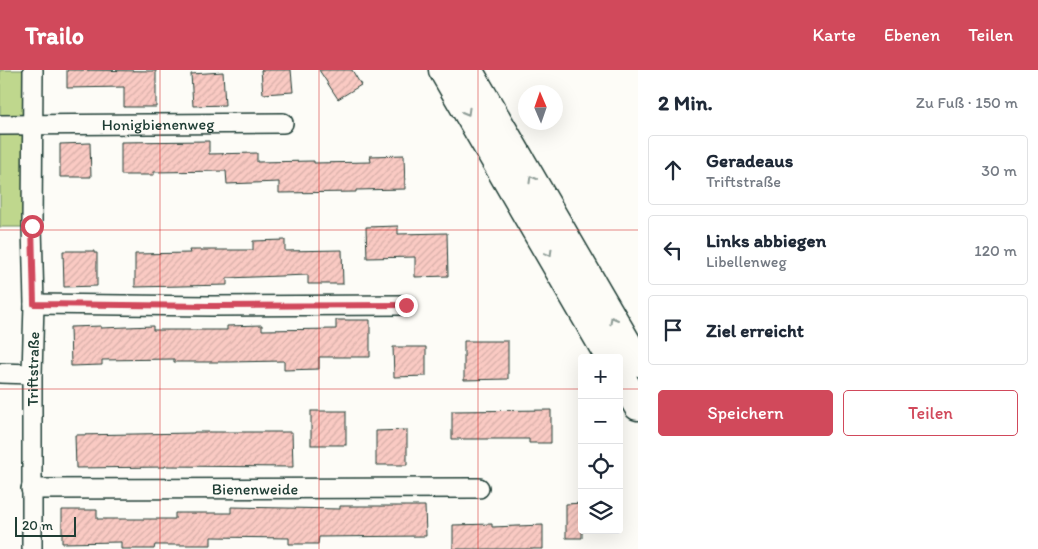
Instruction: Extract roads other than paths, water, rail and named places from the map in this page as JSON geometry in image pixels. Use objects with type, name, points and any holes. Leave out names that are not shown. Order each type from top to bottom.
[{"type":"highway","points":[[442,70],[608,354]]},
{"type":"highway","points":[[468,70],[638,362]]},
{"type":"highway","points":[[623,381],[638,406]]},
{"type":"street","name":"Triftstraße","points":[[32,549],[33,70]]},
{"type":"street","name":"Honigbienenweg","points":[[0,125],[283,124]]},
{"type":"street","points":[[34,304],[211,306],[406,305]]},
{"type":"street","points":[[0,373],[32,374]]},
{"type":"street","name":"Bienenweide","points":[[31,490],[479,488]]}]
